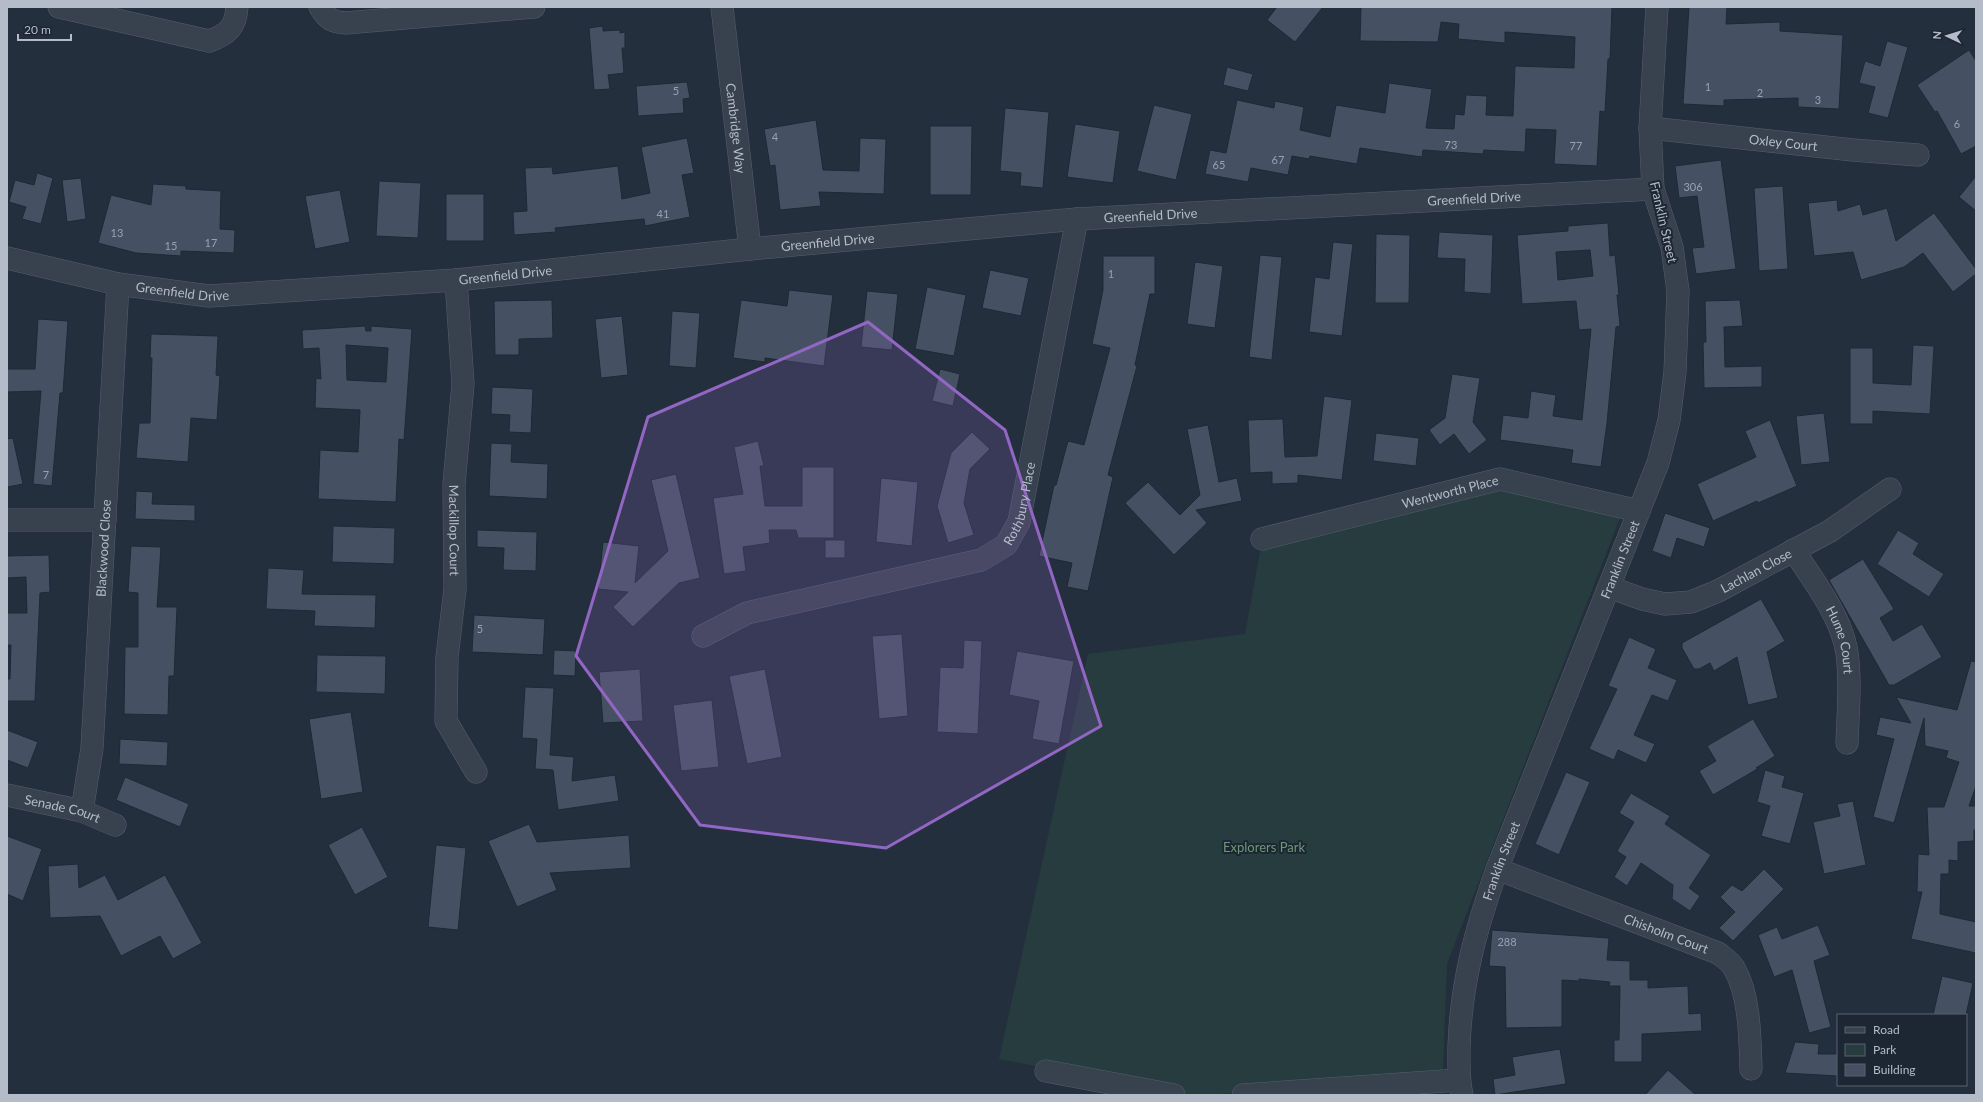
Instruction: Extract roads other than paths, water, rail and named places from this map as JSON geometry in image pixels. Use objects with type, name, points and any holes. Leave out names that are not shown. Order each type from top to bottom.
[{"type":"street","points":[[59,7],[209,40],[228,32],[234,24],[237,7]]},
{"type":"street","points":[[320,7],[326,18],[335,23],[534,7]]},
{"type":"street","name":"Cambridge Way","points":[[722,7],[750,249]]},
{"type":"street","name":"Franklin Street","points":[[1460,1087],[1460,1028],[1465,974],[1478,924],[1496,869],[1658,463],[1669,420],[1675,372],[1678,291],[1672,247],[1654,189],[1650,128],[1657,7]]},
{"type":"street","name":"Oxley Court","points":[[1650,128],[1853,150],[1918,155]]},
{"type":"street","name":"Greenfield Drive","points":[[7,258],[118,284],[209,296],[456,280],[750,249],[1077,219],[1654,189]]},
{"type":"street","name":"Rothbury Place","points":[[703,636],[747,613],[981,560],[1006,545],[1019,522],[1077,219]]},
{"type":"street","name":"Mackillop Court","points":[[456,280],[463,384],[454,484],[455,589],[447,657],[446,721],[476,772]]},
{"type":"street","name":"Blackwood Close","points":[[82,811],[92,748],[118,284]]},
{"type":"street","name":"Wentworth Place","points":[[1262,539],[1500,480],[1639,511]]},
{"type":"street","name":"Lachlan Close","points":[[1609,587],[1642,599],[1665,604],[1691,602],[1718,591],[1830,531],[1890,489]]},
{"type":"street","points":[[7,520],[105,520]]},
{"type":"street","name":"Hume Court","points":[[1794,550],[1815,582],[1839,626],[1847,653],[1847,742]]},
{"type":"street","name":"Senade Court","points":[[7,796],[82,811],[115,826]]},
{"type":"street","name":"Chisholm Court","points":[[1496,869],[1718,953],[1734,966],[1742,987],[1749,1030],[1751,1069]]},
{"type":"street","points":[[1046,1071],[1174,1095]]},
{"type":"street","points":[[1243,1095],[1460,1087]]},
{"type":"park label","name":"Explorers Park","points":[[1264,847]]}]
